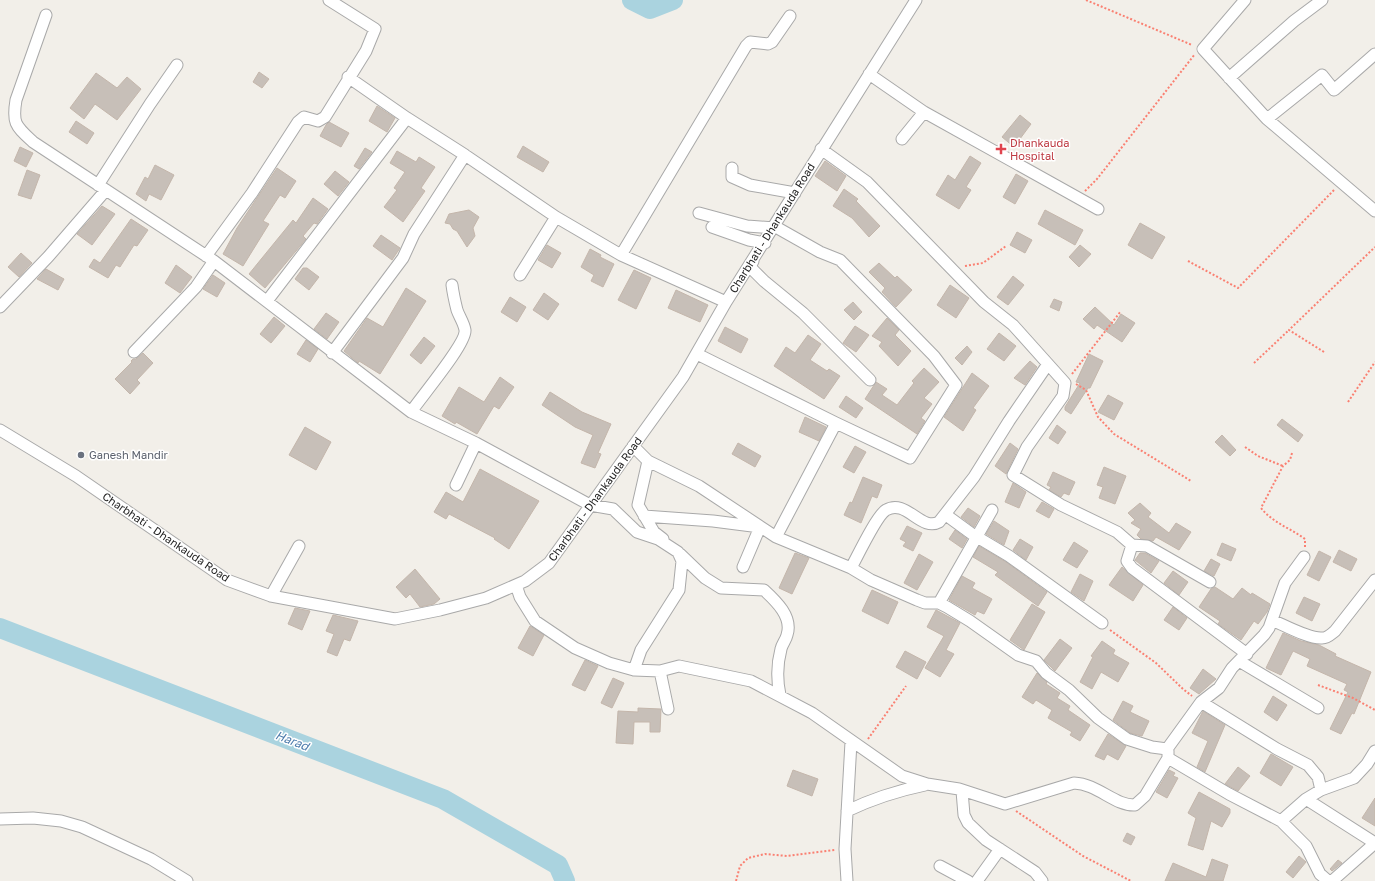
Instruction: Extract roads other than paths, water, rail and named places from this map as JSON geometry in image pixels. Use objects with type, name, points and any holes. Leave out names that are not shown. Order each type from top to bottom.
[{"type":"street","points":[[134,352],[196,287],[210,258],[298,122],[304,118],[322,120],[334,105],[348,77],[366,51],[375,29],[329,0]]},
{"type":"street","name":"Charbhati - Dhankauda Road","points":[[0,430],[76,476],[227,580],[271,596],[395,619],[479,600],[525,581],[549,563],[684,377],[726,302],[765,243],[821,149],[916,0]]},
{"type":"street","points":[[1245,0],[1203,49],[1267,119],[1375,211]]},
{"type":"street","points":[[1229,78],[1294,21],[1322,0]]},
{"type":"street","points":[[46,15],[16,100],[14,120],[16,127],[33,142],[210,258],[332,353],[411,412],[476,443],[590,505],[613,509],[637,532],[658,539],[674,549],[682,561],[679,590],[641,650],[634,670]]},
{"type":"street","points":[[621,255],[746,46],[750,42],[768,44],[772,42],[790,16]]},
{"type":"street","points":[[1267,119],[1322,75],[1334,90],[1375,54]]},
{"type":"street","points":[[0,307],[48,257],[102,188],[150,104],[177,65]]},
{"type":"street","points":[[869,74],[924,112],[1098,209]]},
{"type":"street","points":[[348,77],[406,118],[465,155],[556,217],[621,255],[726,302]]},
{"type":"street","points":[[902,139],[924,112]]},
{"type":"street","points":[[267,302],[406,118]]},
{"type":"street","points":[[821,149],[867,182],[952,270],[984,302],[1013,325],[1048,364],[1066,381],[1063,396],[1027,447],[1013,475],[1061,505],[1117,532],[1132,545],[1147,546],[1210,582]]},
{"type":"street","points":[[332,353],[403,258],[414,234],[465,155]]},
{"type":"street","points":[[732,168],[732,177],[750,185],[795,193]]},
{"type":"street","points":[[697,354],[836,424],[910,458],[956,385],[934,356],[840,260],[820,252],[774,227],[747,226],[699,213]]},
{"type":"street","points":[[520,275],[556,217]]},
{"type":"street","points":[[712,227],[749,240],[765,243]]},
{"type":"street","points":[[756,256],[750,267],[764,281],[803,313],[870,380]]},
{"type":"street","points":[[411,412],[430,385],[450,361],[465,336],[465,328],[457,310],[452,285]]},
{"type":"street","points":[[851,568],[878,517],[886,510],[895,508],[908,511],[925,523],[935,525],[946,515],[978,471],[1008,421],[1048,364]]},
{"type":"street","points":[[776,537],[836,424]]},
{"type":"street","points":[[456,485],[476,443]]},
{"type":"street","points":[[633,446],[648,461],[699,486],[776,537],[851,568],[871,580],[917,600],[925,603],[939,603],[970,621],[1018,655],[1036,661],[1046,673],[1069,690],[1098,718],[1127,739],[1168,753],[1230,794],[1281,821],[1306,846],[1320,874],[1328,881]]},
{"type":"street","points":[[648,461],[638,505],[654,532],[705,578],[720,588],[764,590],[778,604],[786,616],[788,634],[781,648],[778,663],[777,683],[780,695]]},
{"type":"street","points":[[939,603],[992,510]]},
{"type":"street","points":[[621,516],[642,512],[760,527]]},
{"type":"street","points":[[946,515],[976,536],[1009,556],[1102,623]]},
{"type":"street","points":[[743,567],[760,527]]},
{"type":"street","points":[[1132,545],[1127,561],[1132,568],[1243,657],[1318,708]]},
{"type":"street","points":[[271,596],[299,546]]},
{"type":"street","points":[[516,585],[520,597],[535,620],[575,648],[609,663],[634,670],[660,671],[679,666],[706,672],[726,674],[751,681],[812,713],[892,771],[927,784],[962,791],[1005,804],[1074,782],[1092,786],[1123,803],[1135,805],[1145,796],[1168,753],[1201,702],[1219,688],[1243,657],[1264,636],[1272,620],[1286,583],[1304,557]]},
{"type":"street","points":[[1272,620],[1312,636],[1321,638],[1329,637],[1375,580]]},
{"type":"street","points":[[660,671],[668,709]]},
{"type":"street","points":[[1201,702],[1276,749],[1308,765],[1318,777],[1321,790]]},
{"type":"street","points":[[847,881],[845,849],[851,742]]},
{"type":"street","points":[[1281,821],[1306,799],[1321,790],[1354,778],[1367,764],[1375,751]]},
{"type":"street","points":[[847,812],[872,799],[895,791],[927,784]]},
{"type":"street","points":[[962,791],[964,815],[968,823],[1000,849],[1035,872],[1042,881]]},
{"type":"street","points":[[1306,799],[1375,843],[1332,881]]},
{"type":"street","points":[[0,819],[33,818],[61,821],[82,827],[151,858],[187,881]]},
{"type":"street","points":[[977,881],[1000,849]]},
{"type":"street","points":[[940,866],[968,881]]},
{"type":"waterway","name":"Harad","points":[[632,0],[650,9],[673,0]]},
{"type":"waterway","name":"Harad","points":[[0,628],[443,799],[558,865],[565,881]]},
{"type":"place","name":"Dhankauda Hospital","points":[[1001,149]]},
{"type":"place","name":"Ganesh Mandir","points":[[81,455]]}]
